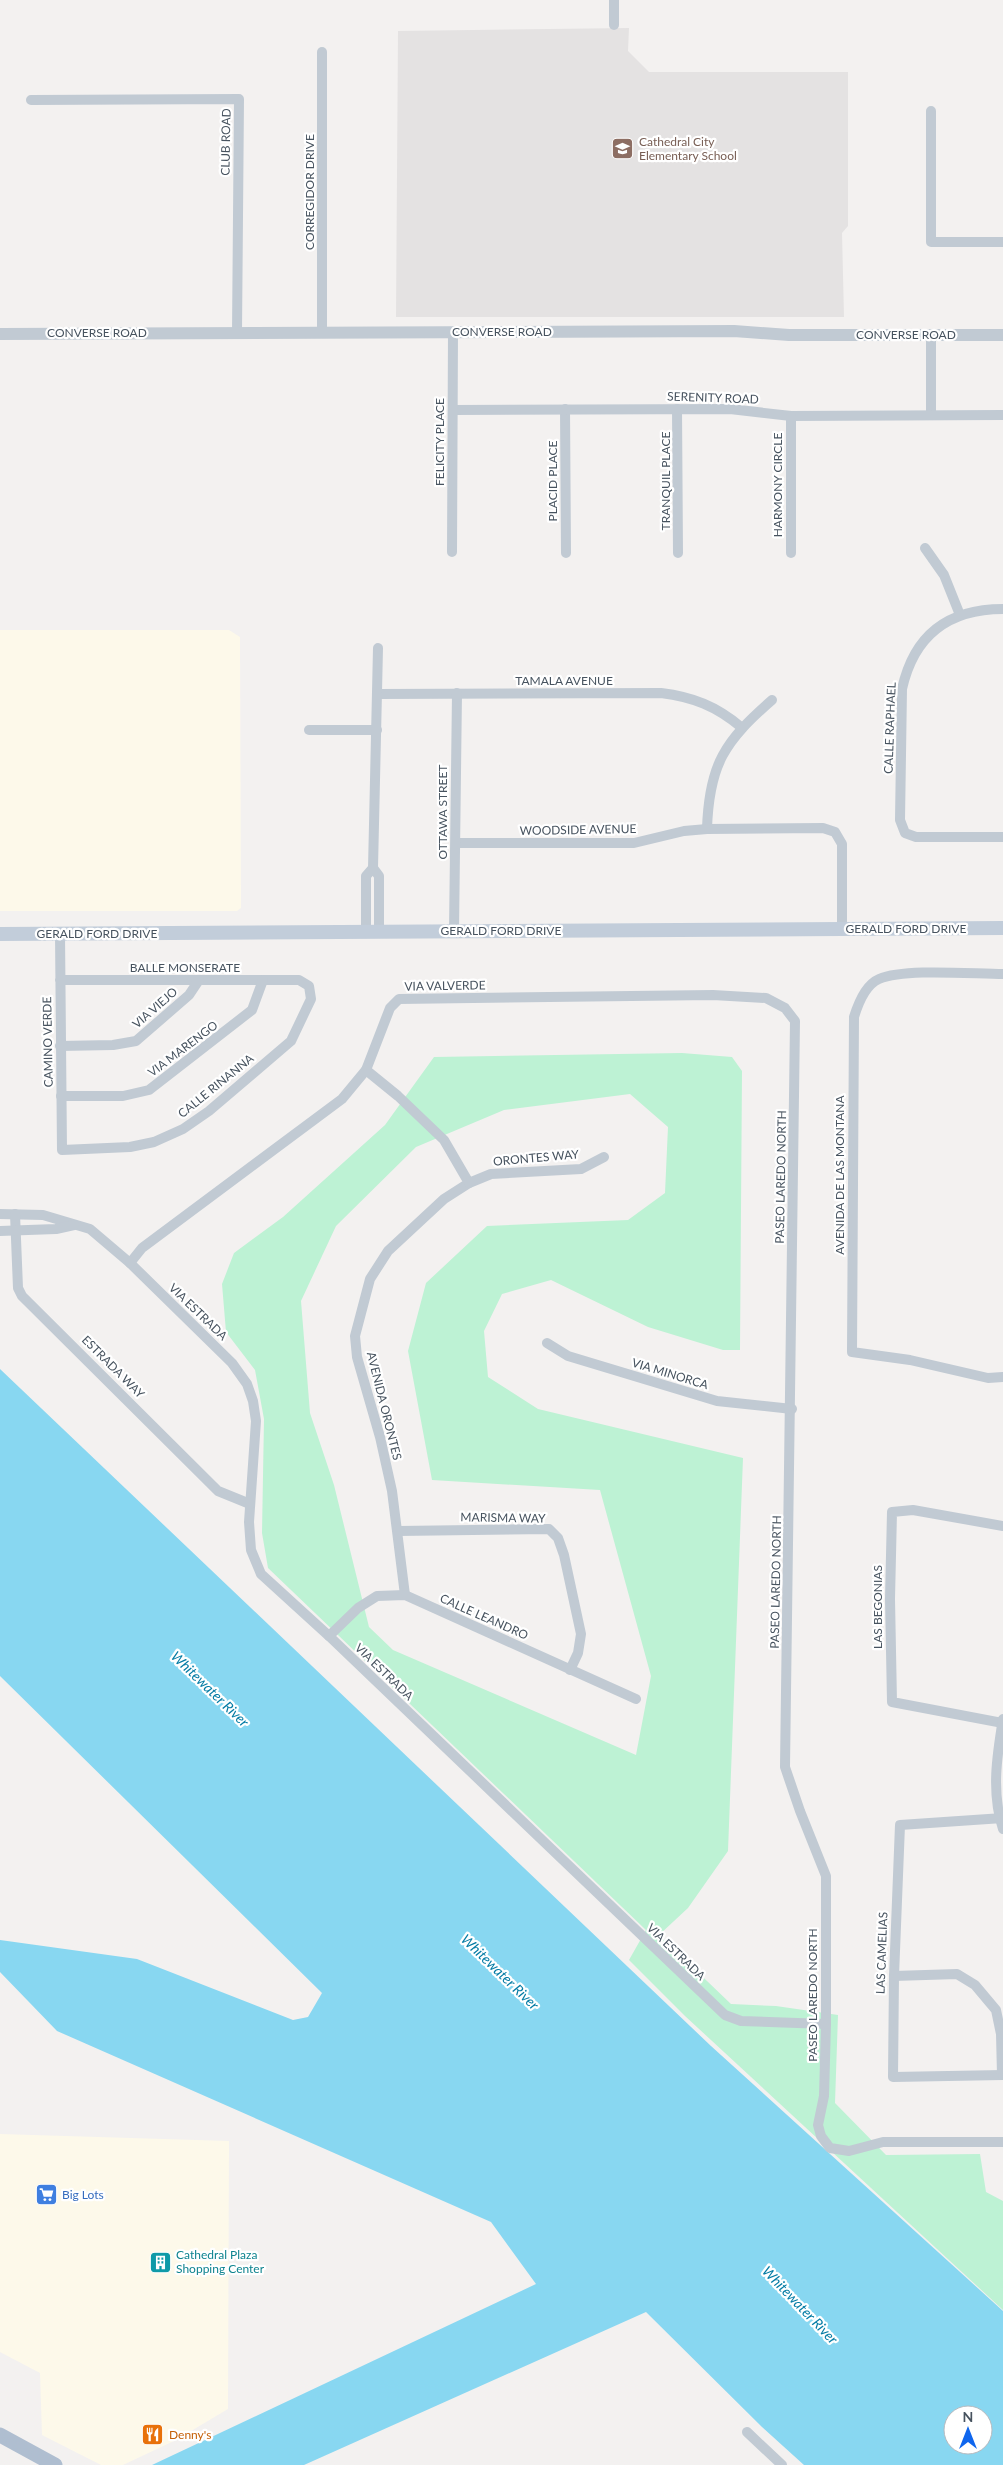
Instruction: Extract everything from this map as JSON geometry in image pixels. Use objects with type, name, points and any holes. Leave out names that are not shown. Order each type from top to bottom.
[{"type":"main road","name":"GERALD FORD DRIVE","points":[[0,934],[1003,928]]},
{"type":"main road","points":[[0,2435],[54,2465]]},
{"type":"street","points":[[614,0],[614,25]]},
{"type":"street","name":"CORREGIDOR DRIVE","points":[[322,52],[322,333]]},
{"type":"street","name":"CLUB ROAD","points":[[31,100],[239,99],[236,333]]},
{"type":"street","points":[[931,111],[931,242],[1003,242]]},
{"type":"street","name":"CONVERSE ROAD","points":[[0,334],[734,331],[789,335],[1003,335]]},
{"type":"street","name":"FELICITY PLACE","points":[[452,552],[453,332]]},
{"type":"street","points":[[930,334],[931,415]]},
{"type":"street","name":"SERENITY ROAD","points":[[453,410],[678,409],[749,410],[791,416],[1003,415]]},
{"type":"street","name":"TRANQUIL PLACE","points":[[678,409],[678,553]]},
{"type":"street","name":"PLACID PLACE","points":[[565,410],[566,553]]},
{"type":"street","name":"HARMONY CIRCLE","points":[[791,416],[791,553]]},
{"type":"street","points":[[925,548],[944,574],[960,615]]},
{"type":"street","name":"CALLE RAPHAEL","points":[[1003,609],[975,611],[960,615],[940,625],[924,639],[906,670],[902,689],[900,820],[905,834],[916,837],[1003,837]]},
{"type":"street","points":[[372,931],[366,876],[373,868],[378,648]]},
{"type":"street","name":"OTTAWA STREET","points":[[454,931],[456,693]]},
{"type":"street","name":"TAMALA AVENUE","points":[[378,694],[661,693],[684,696],[706,703],[722,712],[741,727]]},
{"type":"street","points":[[707,828],[708,803],[712,779],[723,754],[741,727],[772,700]]},
{"type":"street","points":[[309,730],[377,730]]},
{"type":"street","name":"WOODSIDE AVENUE","points":[[456,843],[634,843],[684,831],[707,828],[823,828],[835,832],[842,844],[842,929]]},
{"type":"street","points":[[372,931],[379,885],[379,875],[373,868]]},
{"type":"street","points":[[366,885],[379,885]]},
{"type":"street","name":"CAMINO VERDE","points":[[60,934],[62,1150]]},
{"type":"street","name":"AVENIDA DE LAS MONTANA","points":[[1003,974],[902,974],[877,980],[860,998],[854,1017],[852,1343],[852,1352],[910,1360],[988,1378],[1003,1377]]},
{"type":"street","name":"BALLE MONSERATE","points":[[60,980],[299,980],[309,986]]},
{"type":"street","name":"VIA VIEJO","points":[[60,1046],[113,1045],[136,1040],[189,995],[199,980]]},
{"type":"street","name":"VIA MARENGO","points":[[61,1096],[123,1096],[149,1090],[252,1010],[263,980]]},
{"type":"street","name":"CALLE RINANNA","points":[[62,1150],[130,1147],[154,1142],[182,1130],[209,1111],[291,1040],[311,999],[309,986]]},
{"type":"street","name":"VIA VALVERDE","points":[[130,1263],[142,1248],[342,1099],[366,1070],[390,1008],[399,998],[713,995],[766,998],[785,1008]]},
{"type":"street","name":"PASEO LAREDO NORTH","points":[[785,1008],[795,1021],[792,1409],[785,1767],[826,1876],[824,2096],[818,2125],[821,2136],[830,2148],[849,2151],[883,2142],[1003,2142]]},
{"type":"street","points":[[366,1070],[398,1096],[444,1140],[469,1183]]},
{"type":"street","name":"ORONTES WAY","points":[[469,1183],[491,1174],[582,1169],[604,1157]]},
{"type":"street","name":"AVENIDA ORONTES","points":[[405,1595],[398,1531],[380,1437],[357,1357],[355,1336],[370,1279],[388,1251],[444,1199],[469,1183]]},
{"type":"street","name":"VIA ESTRADA","points":[[0,1214],[43,1215],[90,1229],[130,1263],[232,1362],[247,1384],[253,1401],[256,1421],[250,1504],[251,1550],[261,1574],[329,1636],[724,2015],[741,2022],[826,2024]]},
{"type":"street","name":"ESTRADA WAY","points":[[15,1214],[18,1288],[22,1296],[218,1491],[250,1504]]},
{"type":"street","points":[[0,1231],[56,1230],[75,1225]]},
{"type":"street","name":"VIA MINORCA","points":[[547,1343],[568,1356],[717,1401],[792,1409]]},
{"type":"street","name":"LAS BEGONIAS","points":[[1003,1526],[913,1510],[892,1512],[890,1599],[892,1702],[1003,1721]]},
{"type":"street","name":"MARISMA WAY","points":[[398,1531],[549,1529],[558,1538],[564,1555],[581,1634],[578,1653],[570,1670]]},
{"type":"street","name":"CALLE LEANDRO","points":[[329,1636],[358,1608],[377,1596],[405,1595],[636,1700]]},
{"type":"street","points":[[1003,1721],[996,1758],[996,1786],[1003,1829]]},
{"type":"street","name":"LAS CAMELIAS","points":[[1002,1818],[900,1825],[894,1976],[893,2077],[1002,2075]]},
{"type":"street","points":[[894,1976],[957,1974],[975,1985],[996,2010],[1001,2034],[1002,2075]]},
{"type":"street","points":[[747,2432],[782,2465]]},
{"type":"shaded area","name":"Cathedral City Elementary School","points":[[629,28],[628,51],[649,72],[848,72],[848,226],[842,233],[844,317],[396,317],[398,31]]},
{"type":"shaded area","points":[[0,630],[229,630],[240,637],[241,908],[237,911],[0,911]]},
{"type":"shaded area","points":[[0,2134],[229,2141],[228,2409],[176,2440],[123,2465],[101,2465],[42,2435],[40,2373],[0,2352]]},
{"type":"green space","points":[[682,1053],[732,1057],[742,1071],[740,1350],[723,1350],[648,1327],[551,1280],[502,1294],[484,1331],[488,1377],[538,1409],[743,1458],[728,1851],[688,1908],[659,1935],[731,2004],[776,2006],[838,2015],[835,2103],[886,2155],[980,2154],[986,2192],[1003,2201],[1003,2310],[685,2016],[629,1960],[646,1930],[268,1568],[262,1533],[264,1419],[255,1370],[226,1332],[222,1284],[234,1253],[283,1217],[385,1125],[434,1057]],"holes":[[[630,1094],[668,1127],[665,1193],[628,1220],[487,1226],[426,1283],[408,1351],[432,1480],[600,1490],[651,1676],[636,1755],[393,1650],[369,1627],[334,1485],[310,1413],[301,1301],[336,1226],[416,1147],[504,1110]]]},
{"type":"water","name":"Whitewater River","points":[[0,1369],[711,2046],[1003,2311],[1003,2465],[804,2465],[762,2427],[646,2312],[304,2465],[152,2465],[536,2284],[491,2222],[57,2031],[0,1972],[0,1940],[137,1959],[293,2020],[308,2017],[322,1993],[0,1676]]},
{"type":"place","name":"Cathedral City Elementary School","points":[[623,149]]},
{"type":"place","name":"Big Lots","points":[[46,2195]]},
{"type":"place","name":"Cathedral Plaza Shopping Center","points":[[160,2262]]},
{"type":"place","name":"Denny's","points":[[153,2435]]}]
